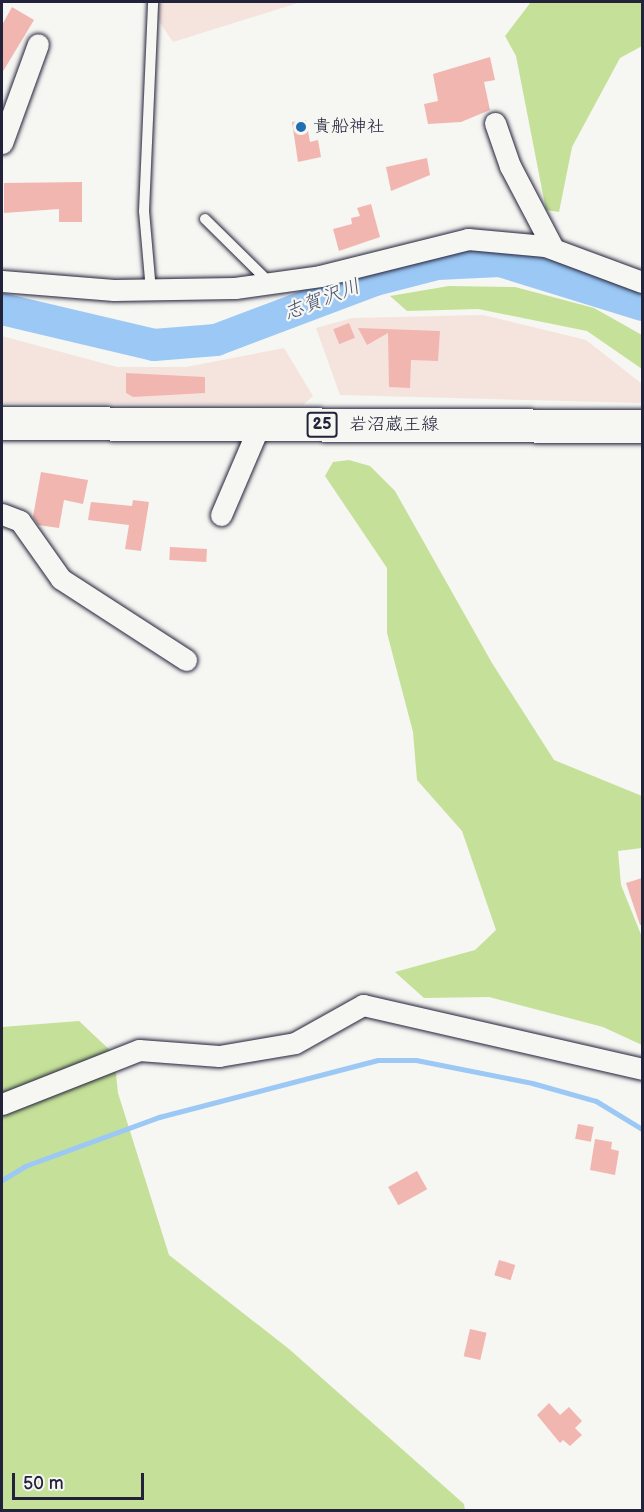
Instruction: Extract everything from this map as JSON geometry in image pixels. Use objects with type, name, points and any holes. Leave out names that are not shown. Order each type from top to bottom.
[{"type":"main road","name":"岩沼蔵王線","points":[[2,423],[642,426]]},
{"type":"street","points":[[2,143],[38,44]]},
{"type":"street","points":[[495,123],[514,175],[553,248]]},
{"type":"street","points":[[2,281],[151,291],[271,283],[468,239],[553,248],[642,282]]},
{"type":"street","points":[[221,515],[260,424]]},
{"type":"street","points":[[2,513],[20,521],[61,579],[186,660]]},
{"type":"street","points":[[2,1104],[139,1050],[219,1056],[295,1043],[363,1005],[642,1069]]},
{"type":"lane","points":[[151,291],[144,211],[153,2]]},
{"type":"lane","points":[[205,219],[271,283]]},
{"type":"shaded area","points":[[146,2],[301,2],[173,42]]},
{"type":"shaded area","points":[[483,315],[586,340],[642,384],[642,403],[340,395],[316,328],[352,318]]},
{"type":"shaded area","points":[[2,336],[117,367],[186,367],[284,348],[313,396],[303,405],[2,403]]},
{"type":"green space","points":[[531,2],[642,2],[642,46],[620,58],[572,147],[559,212],[546,210],[516,56],[505,36]]},
{"type":"green space","points":[[449,286],[515,287],[594,308],[642,335],[642,369],[587,331],[478,309],[407,311],[390,296]]},
{"type":"green space","points":[[349,460],[370,466],[395,491],[492,663],[554,760],[642,796],[642,848],[618,851],[621,885],[642,937],[642,1045],[603,1027],[489,997],[424,998],[395,972],[475,950],[496,930],[462,831],[417,780],[413,732],[387,633],[387,568],[325,476],[333,462]]},
{"type":"green space","points":[[79,1021],[114,1054],[118,1093],[169,1255],[289,1349],[464,1504],[465,1510],[2,1510],[2,1027]]},
{"type":"building","points":[[12,7],[34,20],[2,73],[2,25]]},
{"type":"building","points":[[490,57],[495,80],[484,82],[490,110],[461,122],[428,124],[424,104],[438,101],[433,74]]},
{"type":"building","points":[[306,120],[310,142],[318,140],[321,157],[298,162],[292,122]]},
{"type":"building","points":[[427,158],[430,175],[391,191],[386,167]]},
{"type":"building","points":[[82,182],[82,222],[59,222],[59,209],[4,213],[4,183]]},
{"type":"building","points":[[371,204],[380,237],[339,251],[333,229],[352,224],[351,218],[360,216],[357,208]]},
{"type":"building","points":[[349,323],[355,338],[339,344],[333,329]]},
{"type":"building","points":[[358,328],[440,331],[438,361],[411,360],[410,388],[389,387],[388,333],[367,345]]},
{"type":"building","points":[[126,373],[205,377],[205,393],[133,397],[126,393]]},
{"type":"building","points":[[41,472],[88,480],[83,504],[64,500],[59,528],[38,525],[33,517]]},
{"type":"building","points":[[133,500],[149,502],[141,551],[125,549],[129,525],[88,520],[91,502],[132,506]]},
{"type":"building","points":[[170,547],[207,549],[206,562],[169,560]]},
{"type":"building","points":[[642,878],[642,925],[640,925],[626,883]]},
{"type":"building","points":[[578,1124],[594,1127],[591,1142],[575,1139]]},
{"type":"building","points":[[595,1139],[612,1142],[611,1149],[619,1151],[615,1175],[590,1170]]},
{"type":"building","points":[[417,1171],[427,1189],[398,1205],[388,1187]]},
{"type":"building","points":[[499,1260],[515,1265],[511,1280],[494,1275]]},
{"type":"building","points":[[470,1329],[487,1333],[480,1360],[464,1356]]},
{"type":"building","points":[[549,1403],[560,1415],[569,1407],[582,1421],[575,1428],[582,1435],[570,1446],[563,1440],[560,1443],[537,1415]]},
{"type":"waterway","name":"志賀沢川","points":[[2,309],[154,345],[216,340],[375,280],[437,264],[500,261],[642,305]]},
{"type":"waterway","points":[[2,1180],[25,1166],[159,1117],[378,1060],[416,1060],[532,1083],[596,1101],[642,1129]]},
{"type":"place","name":"貴船神社","points":[[301,127]]}]
